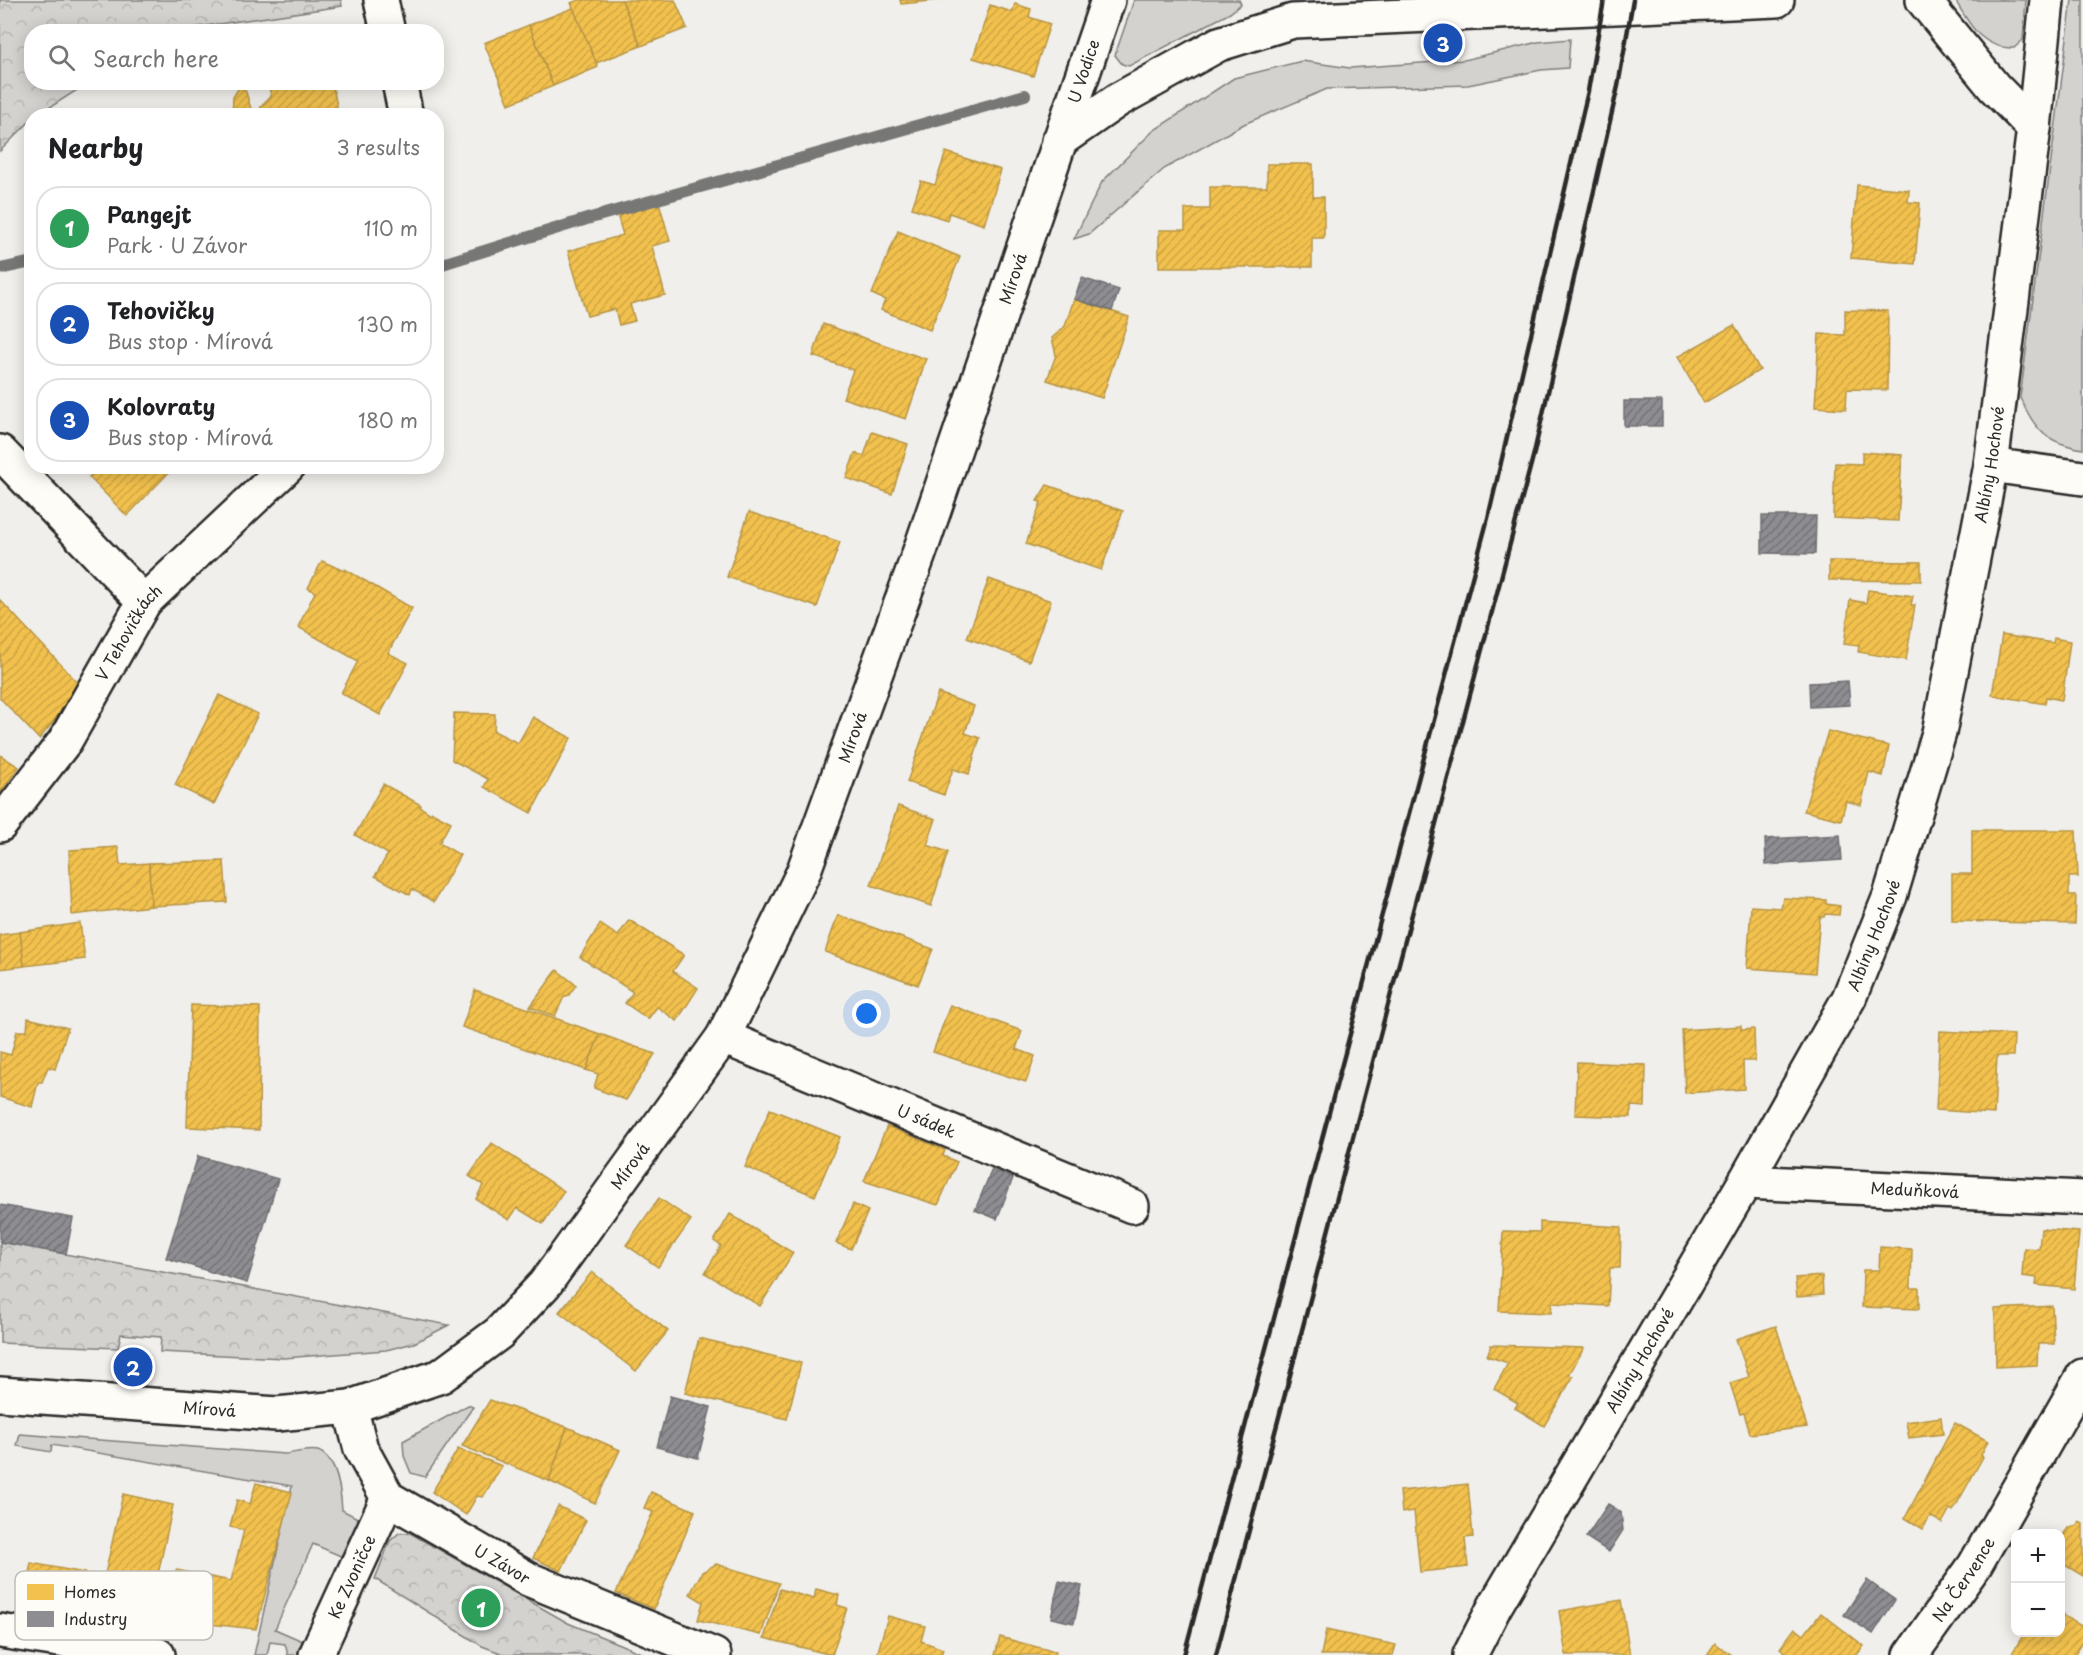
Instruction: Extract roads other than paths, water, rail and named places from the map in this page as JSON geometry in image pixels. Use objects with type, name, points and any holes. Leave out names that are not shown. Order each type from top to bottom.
[{"type":"street","points":[[381,0],[386,24]]},
{"type":"street","name":"U Vodice","points":[[1059,141],[1108,0]]},
{"type":"street","points":[[1059,141],[1118,100],[1283,11],[1614,9],[1777,0]]},
{"type":"street","points":[[1923,0],[1994,87],[2034,128]]},
{"type":"street","name":"Albíny Hochové","points":[[1470,1655],[1495,1606],[1745,1182],[1849,998],[1890,896],[1938,733],[1991,465],[2034,128],[2047,0]]},
{"type":"street","points":[[401,90],[404,108]]},
{"type":"street","name":"Mírová","points":[[0,1394],[277,1414],[350,1407],[441,1376],[500,1333],[544,1284],[723,1037],[807,862],[921,551],[1059,141]]},
{"type":"street","points":[[0,452],[144,602]]},
{"type":"street","points":[[1991,465],[2083,478]]},
{"type":"street","name":"V Tehovičkách","points":[[0,825],[65,741],[144,602],[280,474]]},
{"type":"street","name":"U sádek","points":[[723,1037],[1132,1206]]},
{"type":"street","name":"Meduňková","points":[[1745,1182],[2083,1198]]},
{"type":"street","name":"Na Července","points":[[1911,1655],[1975,1564],[2083,1376]]},
{"type":"street","points":[[350,1407],[361,1449],[388,1498]]},
{"type":"street","name":"Ke Zvoničce","points":[[316,1655],[388,1498]]},
{"type":"street","name":"U Závor","points":[[388,1498],[528,1580],[714,1655]]},
{"type":"street","points":[[0,1631],[15,1633]]},
{"type":"street","points":[[59,1640],[158,1655]]},
{"type":"waterway","points":[[444,264],[587,219],[1025,95]]},
{"type":"waterway","points":[[0,269],[24,264]]},
{"type":"railway","points":[[1184,1655],[1488,518],[1588,91],[1604,0]]},
{"type":"railway","points":[[1216,1655],[1534,453],[1618,86],[1633,0]]},
{"type":"place","name":"Kolovraty","points":[[1443,43]]},
{"type":"place","name":"Tehovičky","points":[[133,1367]]},
{"type":"place","name":"Pangejt","points":[[481,1608]]}]
